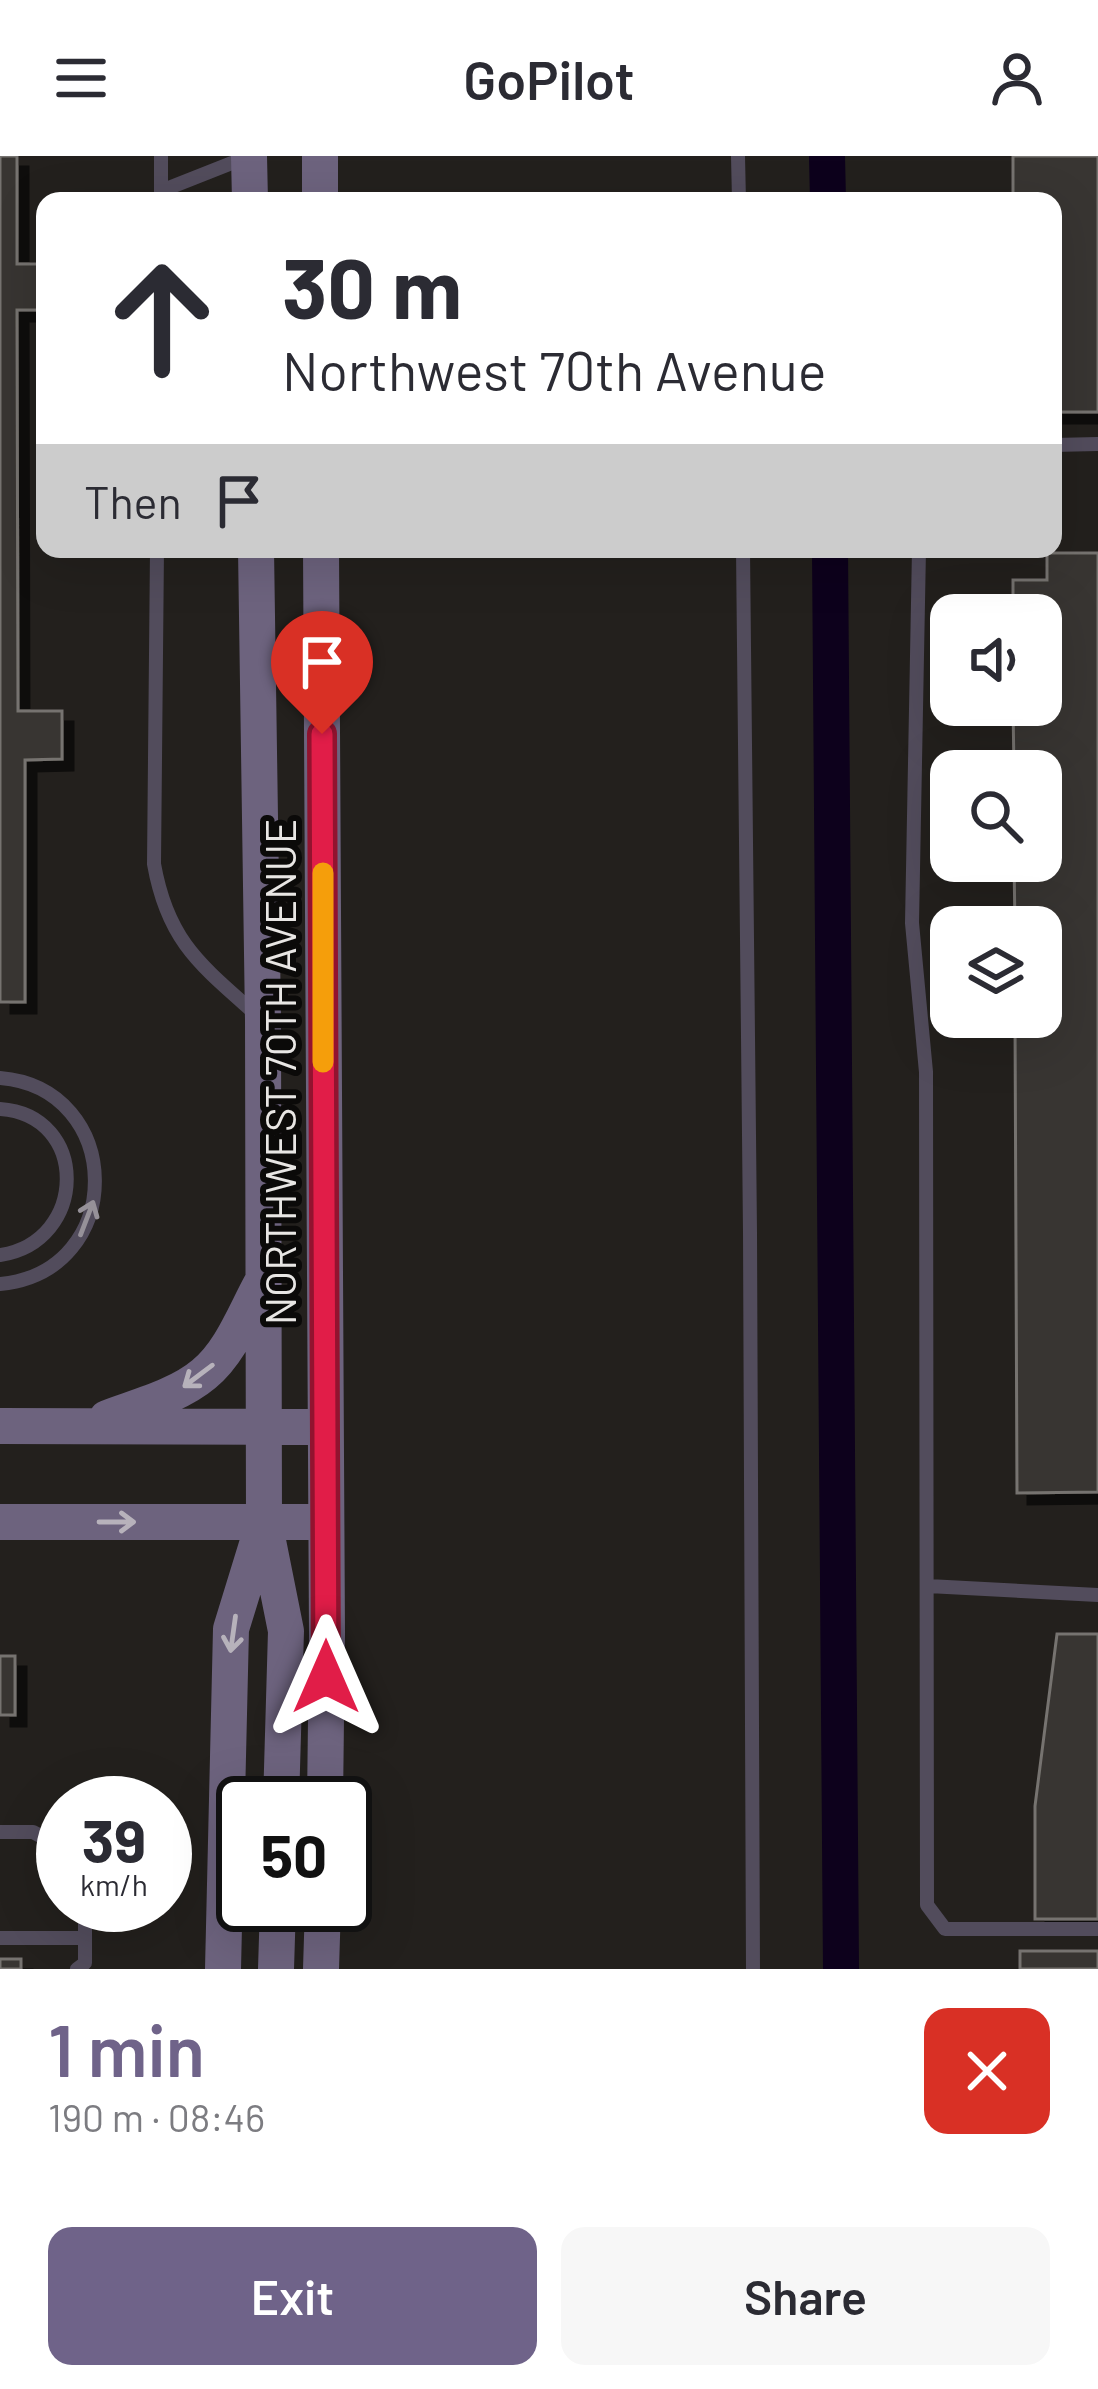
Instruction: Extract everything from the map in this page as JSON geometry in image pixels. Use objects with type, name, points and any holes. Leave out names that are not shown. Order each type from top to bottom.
[{"type":"main road","points":[[249,156],[250,192]]},
{"type":"main road","points":[[320,156],[320,192]]},
{"type":"main road","name":"NORTHWEST 70TH AVENUE","points":[[256,558],[264,1521]]},
{"type":"main road","name":"NORTHWEST 70TH AVENUE","points":[[321,558],[325,1776]]},
{"type":"main road","points":[[88,1426],[203,1375],[221,1357],[263,1281]]},
{"type":"main road","points":[[0,1426],[325,1427]]},
{"type":"main road","points":[[264,1521],[286,1631],[282,1776]]},
{"type":"main road","points":[[223,1969],[231,1629],[264,1521]]},
{"type":"main road","points":[[0,1522],[325,1522]]},
{"type":"main road","points":[[276,1969],[277,1932]]},
{"type":"main road","points":[[321,1969],[322,1932]]},
{"type":"lane","points":[[160,156],[161,192]]},
{"type":"lane","points":[[170,192],[249,156]]},
{"type":"lane","points":[[738,156],[739,192]]},
{"type":"lane","points":[[1062,445],[1098,444]]},
{"type":"lane","points":[[157,558],[154,864],[159,891],[185,948],[262,1020]]},
{"type":"lane","points":[[743,558],[753,1969]]},
{"type":"lane","points":[[919,558],[912,922],[926,1072],[927,1905],[944,1929],[1098,1929]]},
{"type":"lane","points":[[0,1078],[30,1083],[62,1104],[92,1153],[96,1187],[89,1220],[70,1250],[43,1272],[0,1284]]},
{"type":"lane","points":[[0,1109],[20,1112],[47,1131],[64,1157],[68,1180],[61,1212],[45,1234],[22,1251],[0,1256]]},
{"type":"lane","points":[[928,1586],[1098,1595]]},
{"type":"lane","points":[[0,1832],[36,1834]]},
{"type":"lane","points":[[77,1969],[85,1963],[86,1932]]},
{"type":"lane","points":[[0,1938],[86,1938]]},
{"type":"building","points":[[0,156],[17,156],[17,264],[36,264],[36,310],[17,310],[18,711],[62,711],[62,759],[25,760],[25,1002],[0,1002]]},
{"type":"building","points":[[1013,156],[1098,156],[1098,412],[1062,412],[1062,192],[1013,192]]},
{"type":"building","points":[[1062,553],[1098,553],[1098,1492],[1017,1493],[1015,1038],[1062,1038],[1062,906],[1015,906],[1014,882],[1062,882],[1062,750],[1014,750],[1013,726],[1062,726],[1062,594],[1013,594],[1013,580],[1047,580],[1047,558],[1062,558]]},
{"type":"building","points":[[1057,1634],[1098,1634],[1098,1919],[1035,1919],[1035,1806]]},
{"type":"building","points":[[0,1656],[15,1656],[15,1715],[0,1715]]},
{"type":"building","points":[[1020,1951],[1098,1951],[1098,1969],[1020,1969]]},
{"type":"building","points":[[0,1959],[21,1959],[21,1969],[0,1969]]},
{"type":"waterway","points":[[827,156],[828,192]]},
{"type":"waterway","points":[[830,558],[841,1969]]},
{"type":"slow traffic","points":[[323,873],[323,1062]]},
{"type":"route","points":[[322,734],[326,1677]]}]
